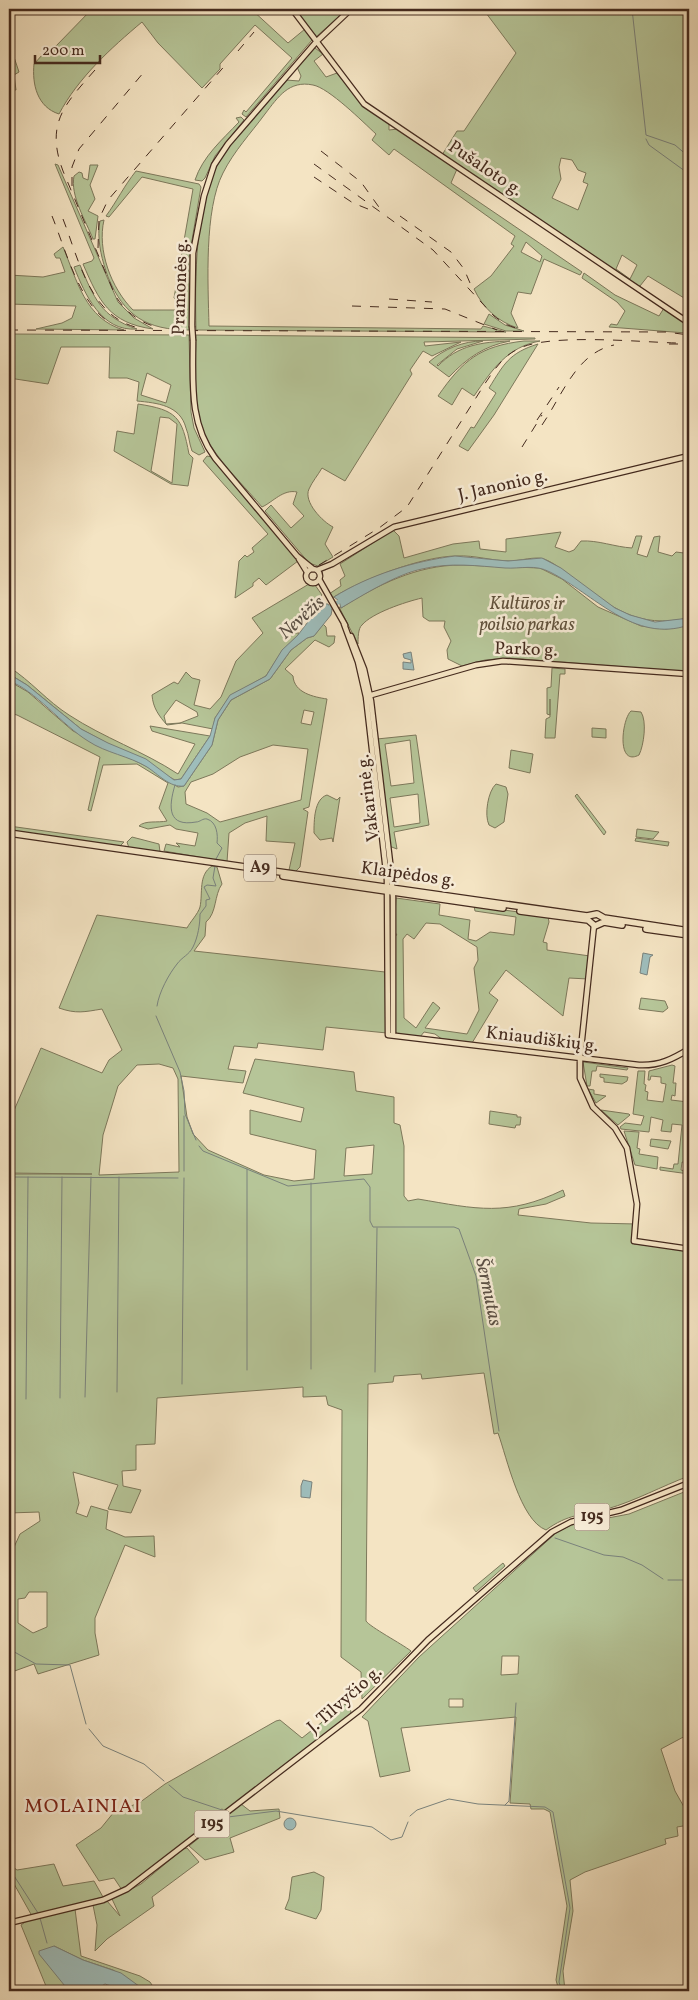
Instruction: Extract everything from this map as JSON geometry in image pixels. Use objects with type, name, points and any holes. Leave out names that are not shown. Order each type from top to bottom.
[{"type":"highway","name":"Klaipėdos g.","points":[[9,833],[689,935]]},
{"type":"highway","name":"Klaipėdos g.","points":[[596,921],[689,931]]},
{"type":"main road","name":"Pušaloto g.","points":[[292,9],[352,89],[371,109],[689,323]]},
{"type":"main road","name":"Pramonės g.","points":[[314,582],[307,580],[307,572],[297,556],[215,458],[202,436],[194,405],[193,253],[204,196],[214,165],[228,144],[317,42],[351,9]]},
{"type":"main road","name":"J. Janonio g.","points":[[307,572],[332,564],[394,527],[689,456]]},
{"type":"main road","name":"Pramonės g.","points":[[297,556],[315,569]]},
{"type":"main road","name":"J. Janonio g.","points":[[314,582],[332,564]]},
{"type":"main road","name":"Vakarinė g.","points":[[315,569],[328,598],[344,624],[368,697],[390,890],[390,1035]]},
{"type":"main road","name":"Vakarinė g.","points":[[314,582],[325,592]]},
{"type":"main road","name":"Parko g.","points":[[368,697],[476,665],[503,661],[689,674]]},
{"type":"main road","points":[[596,921],[580,1058],[580,1078],[589,1100],[620,1134],[628,1148],[637,1204],[634,1241],[689,1249]]},
{"type":"main road","name":"Kniaudiškių g.","points":[[390,1035],[651,1065],[672,1060],[689,1049]]},
{"type":"main road","name":"J. Tilvyčio g.","points":[[9,1923],[103,1900],[127,1889],[361,1709],[428,1640],[552,1532],[571,1522],[621,1510],[689,1484]]},
{"type":"green space","points":[[92,9],[251,9],[288,43],[305,29],[312,40],[246,117],[242,114],[244,110],[246,112],[292,58],[255,25],[220,64],[220,69],[202,88],[158,43],[142,22],[107,53],[85,76],[59,114],[46,106],[38,94],[35,87],[34,64],[43,54],[56,46]]},
{"type":"green space","points":[[307,9],[347,9],[316,37],[298,16]]},
{"type":"green space","points":[[483,9],[689,9],[689,301],[648,276],[640,286],[636,286],[442,155],[457,131],[464,131],[516,53]],"holes":[[[561,158],[572,160],[578,170],[586,173],[583,182],[588,184],[578,210],[552,198],[561,179],[559,167]],[[622,255],[637,265],[630,279],[616,269]]]},
{"type":"green space","points":[[9,42],[19,72],[14,75],[16,90],[9,90]]},
{"type":"green space","points":[[315,48],[323,54],[314,61],[326,77],[337,73],[363,105],[389,123],[389,130],[398,129],[457,169],[451,183],[582,272],[580,275],[544,259],[531,294],[518,292],[511,313],[518,328],[498,318],[482,302],[474,289],[491,276],[514,246],[511,244],[515,236],[394,149],[389,155],[372,140],[376,134],[328,92],[313,85],[297,85],[291,87],[280,96],[243,142],[232,157],[217,188],[208,247],[209,326],[481,329],[483,326],[506,332],[196,330],[198,241],[206,196],[213,175],[222,157],[252,117],[286,80],[299,81],[301,76],[297,67]],"holes":[[[526,242],[542,256],[540,262],[521,252]]]},
{"type":"green space","points":[[241,117],[244,120],[215,156],[205,178],[202,181],[195,180],[198,171],[208,156],[239,122],[236,118]]},
{"type":"green space","points":[[55,164],[58,165],[118,302],[134,318],[153,329],[126,322],[116,316],[95,289],[83,264],[92,261],[94,258]]},
{"type":"green space","points":[[90,165],[98,165],[90,185],[95,199],[88,211],[98,216],[95,239],[93,239],[79,208],[73,184],[74,176],[79,172],[82,173],[83,178],[88,180]]},
{"type":"green space","points":[[136,171],[199,184],[201,187],[189,258],[189,330],[161,327],[149,324],[139,318],[122,302],[114,290],[106,271],[99,240],[100,221],[104,220],[102,244],[104,256],[112,280],[125,301],[133,310],[177,310],[177,300],[174,298],[193,189],[142,177],[109,217],[106,216]]},
{"type":"green space","points":[[63,247],[78,285],[91,308],[111,325],[124,330],[36,329],[62,323],[72,318],[76,306],[9,304],[9,275],[43,277],[65,272],[60,258],[56,258],[54,254]]},
{"type":"green space","points":[[80,265],[100,305],[115,319],[137,329],[124,328],[104,318],[83,288],[74,267]]},
{"type":"green space","points":[[584,273],[615,295],[659,316],[664,308],[689,325],[689,329],[686,330],[686,333],[609,327],[611,324],[617,325],[625,311],[617,302],[582,278]]},
{"type":"green space","points":[[489,314],[505,325],[524,331],[506,331],[484,324]]},
{"type":"green space","points":[[9,334],[189,335],[191,412],[194,428],[205,452],[199,455],[192,451],[187,431],[179,414],[160,404],[137,401],[139,382],[127,378],[109,378],[110,347],[61,347],[48,384],[9,378]],"holes":[[[147,373],[171,385],[166,403],[141,395]]]},
{"type":"green space","points":[[196,335],[535,339],[424,342],[425,346],[461,342],[432,356],[423,351],[410,370],[412,374],[345,481],[322,468],[309,489],[308,494],[311,505],[324,521],[333,527],[325,544],[333,557],[318,566],[309,563],[265,511],[271,505],[291,528],[304,516],[293,504],[297,492],[287,492],[262,507],[211,447],[197,414],[195,380]]},
{"type":"green space","points":[[483,341],[457,349],[437,365],[454,353],[471,346],[490,342],[510,341],[492,346],[476,354],[449,377],[429,362],[441,353],[454,347],[468,342]]},
{"type":"green space","points":[[524,341],[540,341],[518,348],[509,354],[487,377],[474,396],[462,388],[452,405],[438,396],[456,373],[474,357],[496,347]]},
{"type":"green space","points":[[538,344],[494,415],[468,451],[459,446],[471,427],[474,428],[496,393],[489,388],[503,366],[520,351]]},
{"type":"green space","points":[[138,404],[161,409],[175,417],[184,431],[189,454],[193,458],[188,486],[171,484],[114,451],[117,431],[134,434]],"holes":[[[160,417],[169,418],[177,424],[172,483],[151,471]]]},
{"type":"green space","points":[[207,456],[212,457],[298,561],[266,585],[259,578],[253,583],[253,586],[235,598],[239,561],[245,555],[247,557],[254,552],[252,548],[268,534],[203,461]]},
{"type":"green space","points":[[393,530],[399,536],[404,558],[453,544],[479,541],[480,549],[506,552],[506,539],[561,532],[555,547],[569,552],[574,550],[581,541],[632,548],[636,536],[642,536],[637,554],[647,557],[654,537],[660,536],[658,552],[672,556],[676,552],[684,553],[689,543],[685,565],[689,566],[689,618],[654,621],[626,613],[613,607],[555,565],[540,558],[510,561],[457,556],[427,560],[392,570],[332,598],[329,594],[341,586],[340,580],[345,576],[340,564]]},
{"type":"green space","name":"Kultūros ir poilsio parkas","points":[[461,565],[540,568],[562,579],[598,607],[641,626],[666,629],[689,625],[689,672],[509,658],[485,660],[462,666],[448,659],[447,650],[451,641],[444,627],[445,621],[429,621],[423,617],[422,598],[389,608],[373,616],[361,626],[358,634],[358,644],[339,607],[341,608],[383,584],[398,578],[429,568]]},
{"type":"green space","points":[[309,584],[315,585],[322,595],[292,633],[299,633],[298,635],[282,651],[266,676],[230,696],[215,718],[213,729],[182,723],[166,724],[155,708],[152,695],[174,682],[178,684],[186,672],[192,678],[200,680],[194,705],[210,709],[221,697],[236,661],[263,633],[252,618]],"holes":[[[176,700],[197,712],[198,716],[180,723],[166,724],[164,716]]]},
{"type":"green space","points":[[323,624],[326,627],[327,636],[335,636],[334,643],[329,647],[315,640],[285,669],[293,676],[294,682],[301,690],[327,699],[309,807],[303,809],[308,812],[300,867],[295,872],[289,870],[295,843],[266,841],[267,816],[245,823],[229,833],[227,862],[164,851],[166,844],[180,847],[176,843],[195,846],[198,833],[176,829],[170,825],[148,829],[139,826],[148,822],[167,821],[159,808],[168,783],[137,764],[103,765],[91,811],[88,810],[100,757],[17,715],[9,713],[9,681],[28,692],[73,731],[146,766],[178,787],[184,786],[212,745],[218,720],[231,700],[270,679],[291,650],[307,638],[314,636]],"holes":[[[304,710],[314,712],[311,725],[301,723]],[[273,745],[308,749],[301,800],[220,822],[207,813],[186,804],[185,792],[191,782],[213,774],[240,757]]]},
{"type":"green space","points":[[9,667],[69,715],[178,774],[195,744],[152,731],[150,726],[210,736],[181,779],[175,780],[81,729],[27,685],[9,674]]},
{"type":"green space","points":[[552,668],[565,669],[565,674],[560,674],[555,738],[545,738],[546,719],[550,715],[547,714],[547,688],[551,687]]},
{"type":"green space","points":[[631,711],[641,712],[644,721],[641,751],[639,755],[632,757],[627,754],[623,741],[625,723]]},
{"type":"green space","points":[[592,728],[606,729],[606,738],[592,737]]},
{"type":"green space","points":[[416,735],[429,825],[394,832],[397,849],[389,846],[377,739]],"holes":[[[410,740],[414,783],[391,786],[385,744]],[[418,794],[420,823],[394,827],[390,798]]]},
{"type":"green space","points":[[511,750],[533,754],[530,773],[509,768]]},
{"type":"green space","points":[[496,784],[506,787],[508,794],[504,822],[495,828],[489,825],[487,809],[489,797]]},
{"type":"green space","points":[[577,794],[606,832],[604,835],[575,796]]},
{"type":"green space","points":[[327,795],[337,800],[340,797],[333,842],[332,838],[320,840],[314,833],[317,806],[319,801]]},
{"type":"green space","points":[[9,826],[124,842],[119,847],[9,830]]},
{"type":"green space","points":[[637,829],[659,832],[653,839],[636,837]]},
{"type":"green space","points":[[132,837],[159,844],[160,852],[129,848],[127,842]]},
{"type":"green space","points":[[636,838],[669,842],[668,846],[635,841]]},
{"type":"green space","points":[[212,866],[217,867],[222,884],[219,888],[212,914],[206,922],[205,936],[194,951],[385,972],[387,1033],[326,1027],[323,1050],[258,1043],[257,1048],[234,1046],[228,1069],[246,1071],[243,1083],[181,1076],[187,1117],[193,1134],[208,1150],[264,1175],[294,1181],[314,1179],[316,1150],[250,1134],[250,1110],[301,1122],[304,1108],[243,1093],[255,1059],[354,1072],[356,1091],[394,1097],[394,1123],[400,1125],[404,1146],[404,1196],[408,1201],[418,1199],[475,1208],[508,1207],[543,1199],[563,1190],[565,1196],[546,1204],[519,1209],[518,1215],[591,1223],[637,1224],[634,1244],[689,1250],[689,1476],[638,1498],[607,1509],[568,1518],[546,1530],[537,1524],[522,1502],[498,1433],[494,1434],[484,1373],[422,1379],[421,1374],[394,1376],[393,1382],[368,1384],[366,1621],[411,1651],[362,1699],[361,1672],[341,1657],[342,1410],[328,1405],[326,1396],[303,1397],[303,1387],[157,1398],[155,1444],[136,1445],[136,1470],[122,1471],[123,1486],[141,1490],[131,1513],[108,1509],[118,1485],[73,1472],[79,1503],[76,1513],[87,1517],[91,1506],[108,1511],[106,1529],[125,1537],[154,1536],[155,1557],[125,1545],[95,1618],[95,1633],[99,1655],[38,1674],[34,1664],[9,1673],[9,1558],[20,1534],[40,1521],[39,1512],[9,1513],[9,1174],[92,1174],[9,1173],[9,1122],[41,1048],[102,1073],[109,1060],[122,1050],[102,1009],[80,1012],[59,1008],[97,915],[187,928],[200,907],[203,879]],"holes":[[[159,1064],[173,1068],[178,1079],[179,1172],[99,1175],[103,1135],[118,1086],[137,1065]],[[374,1145],[372,1174],[344,1176],[346,1148]],[[29,1592],[47,1592],[47,1627],[33,1633],[18,1623],[18,1599],[25,1598]]]},
{"type":"green space","points":[[396,898],[440,904],[439,915],[470,920],[468,939],[476,941],[490,932],[514,935],[516,917],[475,911],[474,906],[548,916],[549,922],[543,942],[547,943],[547,950],[590,956],[588,979],[569,978],[563,1016],[506,970],[489,993],[498,1000],[472,1043],[443,1040],[435,1034],[424,1032],[420,1037],[398,1034],[394,1031],[394,936],[397,935],[394,931]],"holes":[[[426,923],[440,924],[477,947],[478,960],[474,968],[479,1010],[467,1034],[425,1028],[440,1008],[433,1002],[416,1028],[404,1018],[403,939],[407,934],[414,939]]]},
{"type":"green space","points":[[389,914],[392,930],[391,1033]]},
{"type":"green space","points":[[641,998],[665,1001],[668,1008],[663,1012],[639,1009]]},
{"type":"green space","points":[[583,1062],[628,1068],[627,1070],[597,1066],[596,1071],[592,1071],[590,1086],[587,1086]]},
{"type":"green space","points":[[672,1065],[675,1066],[673,1083],[676,1083],[675,1096],[672,1095],[671,1100],[688,1102],[689,1139],[686,1160],[689,1163],[682,1162],[681,1170],[689,1172],[689,1174],[660,1170],[660,1167],[673,1169],[674,1164],[678,1164],[682,1125],[672,1124],[671,1132],[661,1131],[663,1120],[651,1117],[649,1132],[621,1129],[620,1127],[625,1123],[641,1125],[644,1116],[633,1114],[638,1071],[645,1071],[644,1084],[646,1085],[645,1091],[648,1092],[647,1100],[663,1102],[666,1084],[661,1083],[661,1077],[651,1076],[650,1080],[648,1080],[649,1071]]},
{"type":"green space","points":[[600,1074],[628,1077],[627,1081],[622,1084],[604,1082],[604,1078],[600,1077]]},
{"type":"green space","points":[[588,1089],[594,1090],[594,1094],[606,1096],[596,1103]]},
{"type":"green space","points":[[601,1110],[629,1114],[630,1115],[618,1125]]},
{"type":"green space","points":[[490,1111],[517,1115],[517,1117],[521,1117],[520,1125],[516,1125],[515,1128],[489,1124]]},
{"type":"green space","points":[[624,1131],[639,1132],[637,1148],[640,1149],[639,1154],[658,1157],[657,1169],[635,1165]]},
{"type":"green space","points":[[651,1139],[671,1141],[668,1149],[650,1146]]},
{"type":"green space","points":[[689,1490],[689,1734],[661,1749],[675,1791],[688,1814],[689,1825],[677,1827],[678,1836],[665,1839],[666,1844],[585,1872],[570,1880],[573,1911],[563,1971],[565,1991],[559,1991],[556,1980],[567,1906],[550,1812],[544,1809],[531,1809],[530,1804],[510,1803],[516,1717],[401,1728],[410,1771],[380,1777],[368,1721],[362,1717],[419,1657],[556,1533],[571,1525],[629,1514]],"holes":[[[502,1656],[519,1656],[518,1674],[501,1675]],[[449,1699],[463,1699],[463,1707],[449,1707]]]},
{"type":"green space","points":[[503,1563],[505,1566],[476,1592],[473,1588]]},
{"type":"green space","points":[[345,1704],[351,1711],[350,1715],[225,1811],[220,1810],[224,1813],[122,1890],[114,1878],[99,1881],[76,1845],[101,1828],[114,1812],[139,1803],[165,1784],[276,1721],[280,1720],[302,1738]]},
{"type":"green space","points":[[241,1804],[250,1811],[279,1809],[280,1818],[230,1838],[234,1852],[205,1860],[189,1846]]},
{"type":"green space","points":[[187,1848],[199,1862],[152,1897],[154,1906],[107,1939],[95,1951],[97,1925],[93,1905],[107,1901],[120,1916],[112,1899],[141,1884],[183,1849]]},
{"type":"green space","points":[[9,1864],[17,1870],[54,1864],[63,1886],[94,1881],[103,1897],[32,1916],[9,1875]]},
{"type":"green space","points":[[314,1872],[324,1877],[321,1910],[316,1919],[285,1909],[289,1899],[292,1877]]},
{"type":"green space","points":[[75,1909],[81,1956],[140,1976],[150,1982],[156,1991],[143,1989],[113,1970],[83,1960],[54,1946],[69,1991],[48,1991],[21,1925],[28,1920]]},
{"type":"water","points":[[455,556],[508,561],[542,558],[561,568],[615,608],[630,615],[655,622],[689,618],[689,625],[669,629],[650,628],[632,622],[615,614],[550,572],[533,567],[505,568],[464,565],[432,567],[391,580],[341,608],[339,601],[334,597],[362,582],[392,570],[424,561]]},
{"type":"water","points":[[328,604],[332,610],[331,615],[314,636],[307,638],[291,650],[270,679],[231,700],[218,720],[212,745],[184,786],[169,783],[140,763],[102,749],[88,741],[29,692],[9,681],[9,674],[27,685],[81,729],[146,759],[174,780],[181,779],[210,736],[215,718],[230,695],[266,676],[282,650],[298,635],[317,610]]},
{"type":"water","points":[[411,652],[414,670],[403,669],[403,662],[411,663],[411,660],[404,658],[403,654]]},
{"type":"water","points":[[643,953],[653,955],[650,957],[647,975],[640,973]]},
{"type":"water","points":[[303,1480],[312,1482],[310,1498],[301,1497]]},
{"type":"water","points":[[290,1818],[296,1824],[290,1830],[284,1824]]},
{"type":"water","points":[[54,1946],[83,1960],[121,1973],[143,1989],[153,1991],[127,1991],[105,1984],[93,1991],[69,1991],[39,1954],[39,1951]]},
{"type":"waterway","points":[[632,9],[646,135],[675,145],[689,157]]},
{"type":"waterway","points":[[646,139],[649,145],[689,174]]},
{"type":"waterway","name":"Nevėžis","points":[[326,610],[343,599]]},
{"type":"waterway","name":"Šermutas","points":[[175,785],[171,801],[172,814],[180,822],[196,822],[206,819],[213,823],[217,833],[217,843],[222,848],[216,859]]},
{"type":"waterway","name":"Šermutas","points":[[157,1006],[162,989],[171,973],[190,952],[195,943],[200,914],[206,906],[206,900],[210,899],[204,887],[207,885],[216,886],[213,878],[215,866]]},
{"type":"waterway","name":"Šermutas","points":[[156,1016],[180,1072],[184,1091],[185,1114],[196,1140]]},
{"type":"waterway","points":[[184,1116],[184,1171]]},
{"type":"waterway","name":"Šermutas","points":[[199,1146],[203,1151],[288,1186],[364,1179],[370,1187],[370,1221],[373,1227],[454,1227],[459,1229],[476,1276],[499,1431]]},
{"type":"waterway","points":[[247,1169],[247,1370]]},
{"type":"waterway","points":[[9,1177],[178,1178]]},
{"type":"waterway","points":[[26,1399],[28,1177]]},
{"type":"waterway","points":[[60,1398],[62,1177]]},
{"type":"waterway","points":[[85,1397],[91,1177]]},
{"type":"waterway","points":[[117,1392],[119,1177]]},
{"type":"waterway","points":[[182,1384],[184,1178]]},
{"type":"waterway","points":[[311,1183],[311,1369]]},
{"type":"waterway","points":[[375,1372],[377,1228]]},
{"type":"waterway","points":[[555,1538],[604,1555],[623,1557],[642,1565],[663,1579]]},
{"type":"waterway","points":[[668,1580],[689,1580]]},
{"type":"waterway","points":[[9,1649],[36,1664],[70,1665],[86,1724]]},
{"type":"waterway","points":[[505,1805],[509,1801],[516,1703]]},
{"type":"waterway","points":[[89,1729],[103,1746],[144,1764],[164,1781]]},
{"type":"waterway","points":[[169,1785],[183,1797],[222,1810]]},
{"type":"waterway","points":[[410,1816],[417,1810],[449,1799],[478,1804],[545,1807],[553,1812],[570,1908],[559,1982],[562,1991]]},
{"type":"waterway","points":[[228,1817],[276,1811],[372,1827],[391,1840],[402,1837],[408,1822]]},
{"type":"waterway","points":[[9,1868],[38,1913]]},
{"type":"waterway","points":[[40,1918],[47,1943]]},
{"type":"railway","points":[[238,51],[254,32]]},
{"type":"railway","points":[[98,248],[99,219],[108,200],[228,62]]},
{"type":"railway","points":[[95,70],[75,93],[61,115],[57,127],[58,154],[63,171],[115,295],[134,316],[160,328]]},
{"type":"railway","points":[[72,186],[72,167],[79,149],[144,72]]},
{"type":"railway","points":[[321,151],[361,182],[381,210]]},
{"type":"railway","points":[[314,164],[433,250],[494,316],[505,324],[521,330]]},
{"type":"railway","points":[[314,177],[353,203],[373,211]]},
{"type":"railway","points":[[52,216],[81,289],[98,313],[109,322]]},
{"type":"railway","points":[[400,216],[451,252],[464,269],[473,290]]},
{"type":"railway","points":[[63,219],[81,269],[98,299],[109,312],[122,322],[139,328]]},
{"type":"railway","points":[[389,299],[432,302]]},
{"type":"railway","points":[[352,306],[445,309],[497,330]]},
{"type":"railway","points":[[9,330],[666,332],[689,335]]},
{"type":"railway","points":[[319,565],[379,528],[407,507],[486,382],[508,355],[532,344],[550,341],[618,340],[676,343]]},
{"type":"railway","points":[[669,344],[689,344]]},
{"type":"railway","points":[[542,425],[571,377],[580,366],[601,350],[614,345]]},
{"type":"railway","points":[[537,420],[559,387]]},
{"type":"railway","points":[[522,447],[542,415]]},
{"type":"district","name":"MOLAINIAI","points":[[83,1807]]}]
